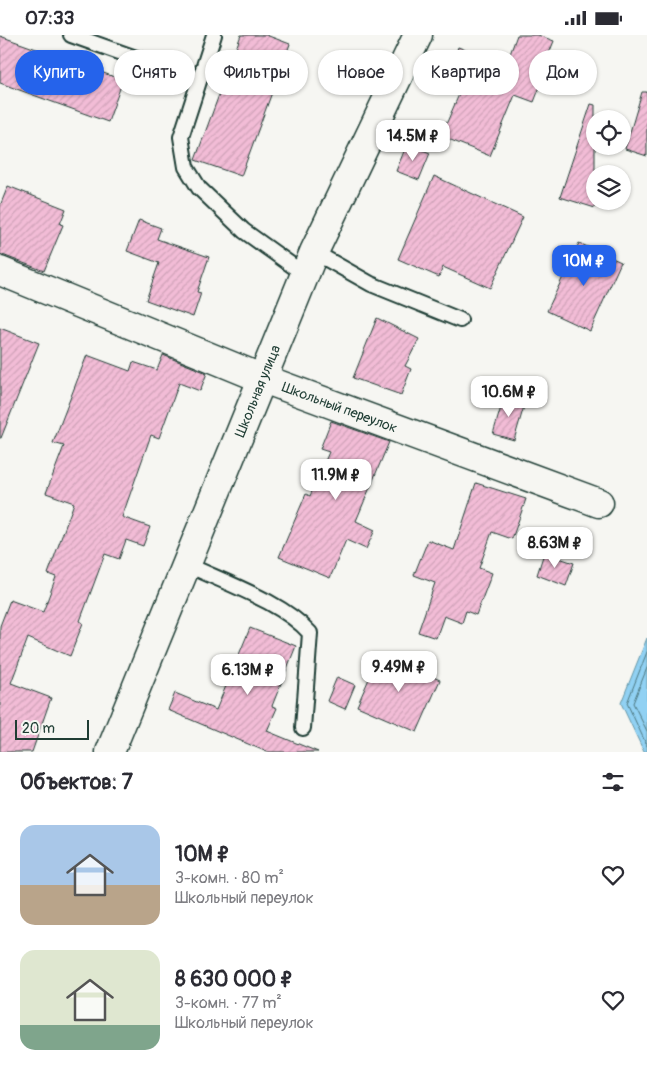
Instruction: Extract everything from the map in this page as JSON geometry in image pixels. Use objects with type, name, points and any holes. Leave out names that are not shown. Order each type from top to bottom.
[{"type":"street","name":"Школьная улица","points":[[110,752],[309,263],[418,35]]},
{"type":"street","name":"Школьный переулок","points":[[0,271],[261,377],[599,503]]},
{"type":"lane","points":[[71,35],[198,80]]},
{"type":"lane","points":[[214,35],[181,137],[186,167],[199,188],[244,231],[309,263],[371,284],[460,320]]},
{"type":"lane","points":[[186,564],[270,604],[301,623],[310,633],[303,728]]},
{"type":"water","points":[[647,638],[647,752],[644,752],[621,703]]},
{"type":"building","points":[[241,35],[266,35],[290,44],[288,50],[235,50]]},
{"type":"building","points":[[517,35],[538,35],[554,41],[550,50],[529,50],[529,95],[537,95],[534,102],[515,95],[519,95],[519,50],[512,50]]},
{"type":"building","points":[[0,36],[39,50],[15,50],[15,88],[0,83]]},
{"type":"building","points":[[104,73],[114,77],[114,95],[118,95],[108,122],[33,95],[104,95]]},
{"type":"building","points":[[642,92],[647,92],[647,156],[631,151],[631,129]]},
{"type":"building","points":[[219,95],[271,95],[241,176],[195,160]]},
{"type":"building","points":[[459,95],[515,95],[490,156],[441,136]]},
{"type":"building","points":[[591,104],[595,105],[595,110],[589,110]]},
{"type":"building","points":[[586,119],[586,155],[595,155],[595,165],[586,165],[586,205],[560,197]]},
{"type":"building","points":[[407,144],[430,153],[419,180],[396,171]]},
{"type":"building","points":[[434,176],[523,217],[490,288],[443,267],[439,277],[398,259]]},
{"type":"building","points":[[8,186],[66,209],[60,224],[63,225],[44,271],[0,254],[0,206]]},
{"type":"building","points":[[139,220],[161,228],[157,239],[209,257],[197,292],[201,293],[193,317],[146,300],[159,263],[127,251]]},
{"type":"building","points":[[579,243],[621,262],[590,331],[547,311]]},
{"type":"building","points":[[377,318],[419,339],[405,366],[411,369],[401,395],[353,378]]},
{"type":"building","points":[[0,328],[39,343],[1,438],[0,438]]},
{"type":"building","points":[[87,355],[130,371],[133,362],[157,370],[163,355],[207,373],[200,391],[179,383],[159,438],[151,435],[122,517],[150,527],[143,546],[126,540],[119,559],[105,554],[80,621],[83,623],[70,656],[28,638],[11,683],[51,698],[32,752],[0,752],[0,626],[10,600],[43,612],[56,577],[48,574],[74,503],[46,493],[64,446],[53,443]]},
{"type":"building","points":[[504,397],[525,403],[514,440],[493,434]]},
{"type":"building","points":[[331,421],[389,442],[356,521],[375,530],[366,549],[346,540],[330,578],[279,557],[306,494],[310,496],[329,452],[320,449]]},
{"type":"building","points":[[476,483],[526,499],[512,539],[492,532],[479,568],[492,573],[476,615],[466,611],[462,623],[444,616],[436,638],[418,632],[435,583],[414,575],[428,540],[454,550]]},
{"type":"building","points":[[544,553],[574,563],[566,586],[537,575]]},
{"type":"building","points":[[250,628],[296,646],[272,706],[277,708],[267,731],[318,752],[267,752],[168,710],[175,693],[216,710]]},
{"type":"building","points":[[380,654],[440,680],[417,732],[357,706]]},
{"type":"building","points":[[337,677],[355,685],[345,709],[327,701]]}]
